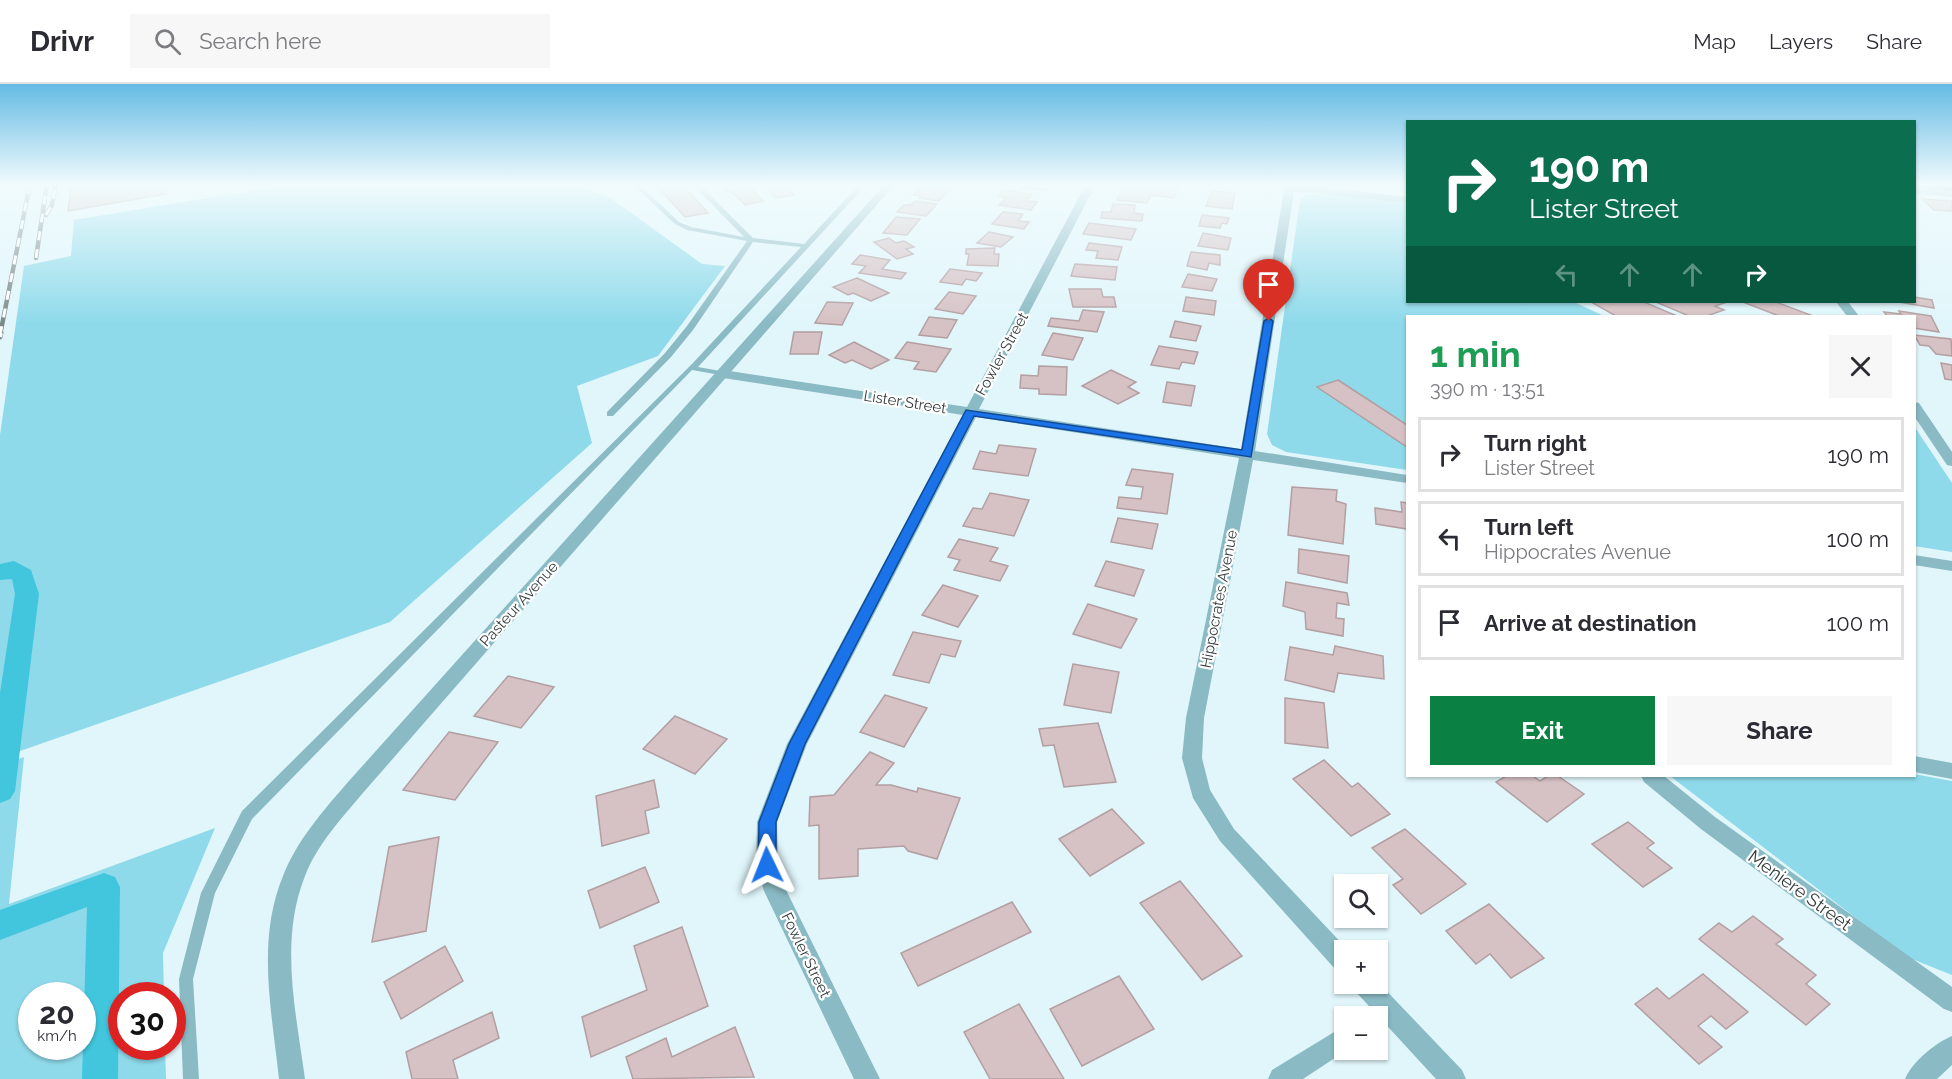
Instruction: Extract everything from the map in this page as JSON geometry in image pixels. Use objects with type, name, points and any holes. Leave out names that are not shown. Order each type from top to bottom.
[{"type":"street","name":"Pasteur Avenue","points":[[292,1079],[279,947],[285,904],[294,876],[328,820],[850,230]]},
{"type":"street","name":"Fowler Street","points":[[867,1079],[775,891],[767,865],[767,822],[797,744],[1066,230]]},
{"type":"street","name":"Hippocrates Avenue","points":[[1283,230],[1247,454],[1195,718],[1192,758],[1200,792],[1227,835],[1334,951]]},
{"type":"street","points":[[1843,303],[1852,315]]},
{"type":"street","name":"Lister Street","points":[[723,374],[1406,479]]},
{"type":"street","points":[[1916,409],[1952,462]]},
{"type":"street","points":[[1916,560],[1952,566]]},
{"type":"street","points":[[1916,764],[1952,771]]},
{"type":"street","name":"Meniere Street","points":[[1652,777],[1708,823],[1952,1001]]},
{"type":"street","points":[[1388,1019],[1453,1079]]},
{"type":"street","points":[[1281,1079],[1334,1045]]},
{"type":"street","points":[[1918,1079],[1952,1048]]},
{"type":"lane","points":[[697,230],[751,240],[806,246]]},
{"type":"lane","points":[[741,230],[751,240]]},
{"type":"lane","points":[[191,1079],[186,979],[208,893],[247,815],[692,366],[821,230]]},
{"type":"lane","points":[[610,414],[668,355],[690,328],[751,240]]},
{"type":"lane","points":[[692,366],[693,369],[723,374]]},
{"type":"shaded area","points":[[73,230],[655,230],[702,264],[725,266],[658,356],[577,386],[592,443],[390,622],[0,758],[0,435],[24,266],[71,256]]},
{"type":"shaded area","points":[[1296,230],[1406,230],[1406,303],[1576,303],[1602,315],[1406,315],[1406,470],[1286,452],[1272,445],[1267,434]]},
{"type":"shaded area","points":[[1916,429],[1952,483],[1952,552],[1916,546]]},
{"type":"shaded area","points":[[24,757],[9,904],[215,828],[163,953],[164,982],[108,982],[108,1060],[165,1060],[166,1079],[0,1079],[0,766]]},
{"type":"shaded area","points":[[1916,774],[1952,781],[1952,975],[1907,957],[1671,777],[1916,777]]},
{"type":"building","points":[[885,230],[911,230],[907,235],[883,233]]},
{"type":"building","points":[[1085,230],[1135,230],[1131,240],[1083,234]]},
{"type":"building","points":[[989,232],[1013,237],[1001,247],[977,243]]},
{"type":"building","points":[[1203,233],[1231,238],[1228,250],[1198,246]]},
{"type":"building","points":[[889,238],[896,243],[904,241],[914,247],[906,249],[913,254],[897,259],[874,242]]},
{"type":"building","points":[[1089,243],[1122,247],[1118,260],[1096,258],[1098,251],[1086,250]]},
{"type":"building","points":[[995,248],[994,254],[999,254],[998,266],[967,265],[969,254],[966,254],[966,249]]},
{"type":"building","points":[[1191,252],[1220,255],[1220,265],[1209,263],[1207,270],[1187,266]]},
{"type":"building","points":[[860,255],[890,260],[882,269],[906,273],[901,279],[859,273],[866,266],[852,264]]},
{"type":"building","points":[[1075,264],[1117,267],[1115,280],[1071,276]]},
{"type":"building","points":[[950,269],[982,273],[976,281],[966,279],[962,285],[940,282]]},
{"type":"building","points":[[1188,274],[1217,279],[1212,291],[1182,287]]},
{"type":"building","points":[[857,278],[889,293],[871,301],[853,293],[848,295],[833,287]]},
{"type":"building","points":[[1069,289],[1101,289],[1103,297],[1114,297],[1116,307],[1073,307]]},
{"type":"building","points":[[949,292],[976,296],[963,314],[935,309]]},
{"type":"building","points":[[1186,297],[1216,301],[1214,315],[1183,311]]},
{"type":"building","points":[[1916,297],[1932,300],[1934,308],[1905,303],[1916,303]]},
{"type":"building","points":[[827,302],[853,303],[842,325],[815,323]]},
{"type":"building","points":[[1593,303],[1646,303],[1675,315],[1614,315]]},
{"type":"building","points":[[1658,303],[1724,303],[1715,306],[1724,310],[1710,315],[1687,315]]},
{"type":"building","points":[[1746,303],[1779,303],[1810,315],[1776,315]]},
{"type":"building","points":[[1083,310],[1104,312],[1097,332],[1048,326],[1051,318],[1079,321]]},
{"type":"building","points":[[1899,311],[1931,316],[1939,332],[1916,328],[1916,315],[1886,315],[1884,312],[1901,314]]},
{"type":"building","points":[[929,317],[957,320],[947,338],[919,335]]},
{"type":"building","points":[[1175,321],[1201,326],[1196,341],[1170,337]]},
{"type":"building","points":[[794,332],[822,332],[818,354],[790,354]]},
{"type":"building","points":[[1053,333],[1083,338],[1073,360],[1042,355]]},
{"type":"building","points":[[1916,335],[1951,339],[1952,356],[1936,354],[1929,346],[1920,345]]},
{"type":"building","points":[[854,342],[889,360],[871,369],[852,360],[845,363],[829,355]]},
{"type":"building","points":[[907,342],[951,349],[936,372],[914,369],[919,362],[895,358]]},
{"type":"building","points":[[1159,346],[1198,352],[1194,364],[1182,362],[1179,369],[1151,365]]},
{"type":"building","points":[[1941,363],[1952,365],[1952,380],[1945,379]]},
{"type":"building","points":[[1039,366],[1067,367],[1066,395],[1039,394],[1039,389],[1020,388],[1021,375],[1038,376]]},
{"type":"building","points":[[1111,370],[1136,382],[1128,387],[1139,393],[1118,404],[1082,386]]},
{"type":"building","points":[[1338,380],[1406,424],[1406,446],[1317,387]]},
{"type":"building","points":[[1167,382],[1195,386],[1191,406],[1163,402]]},
{"type":"building","points":[[999,445],[1036,449],[1028,476],[973,469],[980,451],[996,454]]},
{"type":"building","points":[[1132,469],[1173,474],[1167,514],[1117,508],[1119,497],[1141,499],[1143,487],[1126,485]]},
{"type":"building","points":[[1292,487],[1337,490],[1336,501],[1346,504],[1343,544],[1288,535]]},
{"type":"building","points":[[990,493],[1029,500],[1014,536],[963,526],[973,508],[982,509]]},
{"type":"building","points":[[1401,502],[1406,503],[1406,529],[1376,524],[1375,508],[1402,512]]},
{"type":"building","points":[[1118,518],[1158,524],[1152,549],[1111,542]]},
{"type":"building","points":[[959,539],[998,548],[990,561],[1008,566],[1000,581],[954,570],[960,560],[948,557]]},
{"type":"building","points":[[1299,549],[1349,556],[1347,583],[1298,573]]},
{"type":"building","points":[[1106,561],[1144,570],[1134,596],[1095,586]]},
{"type":"building","points":[[1286,582],[1347,593],[1349,605],[1337,603],[1336,618],[1344,619],[1343,636],[1306,629],[1305,612],[1283,606]]},
{"type":"building","points":[[943,585],[978,596],[958,627],[922,615]]},
{"type":"building","points":[[1088,604],[1137,619],[1121,648],[1073,634]]},
{"type":"building","points":[[913,632],[961,641],[955,657],[941,654],[929,683],[893,675]]},
{"type":"building","points":[[1335,646],[1383,656],[1384,679],[1338,673],[1334,692],[1285,680],[1290,647],[1333,655]]},
{"type":"building","points":[[1073,664],[1119,672],[1111,713],[1064,705]]},
{"type":"building","points":[[508,676],[554,687],[521,728],[474,716]]},
{"type":"building","points":[[885,695],[927,708],[904,747],[860,732]]},
{"type":"building","points":[[1285,698],[1324,703],[1328,748],[1285,743]]},
{"type":"building","points":[[675,716],[727,739],[695,774],[643,749]]},
{"type":"building","points":[[1098,723],[1116,782],[1064,787],[1054,745],[1043,746],[1039,729]]},
{"type":"building","points":[[449,732],[498,742],[455,800],[403,790]]},
{"type":"building","points":[[870,752],[894,763],[876,785],[891,785],[917,792],[918,788],[960,798],[937,859],[908,851],[904,846],[858,849],[858,876],[819,879],[819,825],[809,826],[810,797],[834,795]]},
{"type":"building","points":[[1324,760],[1352,787],[1358,783],[1390,814],[1351,836],[1293,779]]},
{"type":"building","points":[[1504,777],[1534,777],[1540,781],[1546,777],[1559,777],[1584,794],[1547,822],[1496,782]]},
{"type":"building","points":[[654,780],[659,807],[645,811],[649,833],[602,846],[596,796]]},
{"type":"building","points":[[1112,809],[1144,843],[1090,876],[1059,839]]},
{"type":"building","points":[[1628,822],[1654,843],[1647,848],[1672,868],[1643,887],[1592,844]]},
{"type":"building","points":[[1405,829],[1466,884],[1421,914],[1393,885],[1403,879],[1372,848]]},
{"type":"building","points":[[439,837],[426,931],[372,942],[389,847]]},
{"type":"building","points":[[645,867],[659,902],[600,928],[588,891]]},
{"type":"building","points":[[1180,881],[1242,956],[1202,980],[1140,903]]},
{"type":"building","points":[[1012,902],[1031,932],[918,986],[901,953]]},
{"type":"building","points":[[1489,904],[1544,958],[1511,978],[1490,954],[1476,964],[1446,931]]},
{"type":"building","points":[[1753,916],[1783,939],[1776,944],[1816,975],[1806,984],[1830,1004],[1806,1025],[1699,939],[1719,923],[1732,932]]},
{"type":"building","points":[[682,927],[708,1006],[591,1057],[582,1017],[647,990],[634,946]]},
{"type":"building","points":[[445,946],[463,981],[401,1019],[384,982]]},
{"type":"building","points":[[1703,974],[1748,1012],[1726,1029],[1711,1016],[1698,1026],[1722,1047],[1699,1064],[1635,1004],[1657,988],[1669,999]]},
{"type":"building","points":[[1119,976],[1154,1029],[1082,1066],[1050,1009]]},
{"type":"building","points":[[1019,1004],[1064,1079],[990,1079],[964,1032]]},
{"type":"building","points":[[492,1012],[499,1038],[453,1060],[458,1079],[412,1079],[406,1052]]},
{"type":"building","points":[[735,1027],[754,1077],[633,1079],[626,1057],[666,1038],[672,1057]]},
{"type":"waterway","points":[[0,572],[14,569],[23,575],[27,594],[0,791]]},
{"type":"waterway","points":[[0,925],[104,887],[100,1079]]},
{"type":"railway","points":[[0,335],[21,230]]},
{"type":"railway","points":[[36,258],[40,230]]},
{"type":"railway","points":[[0,337],[1,333]]},
{"type":"route","points":[[767,865],[765,845],[767,822],[797,744],[840,657],[970,412],[1247,454],[1269,321]]}]
